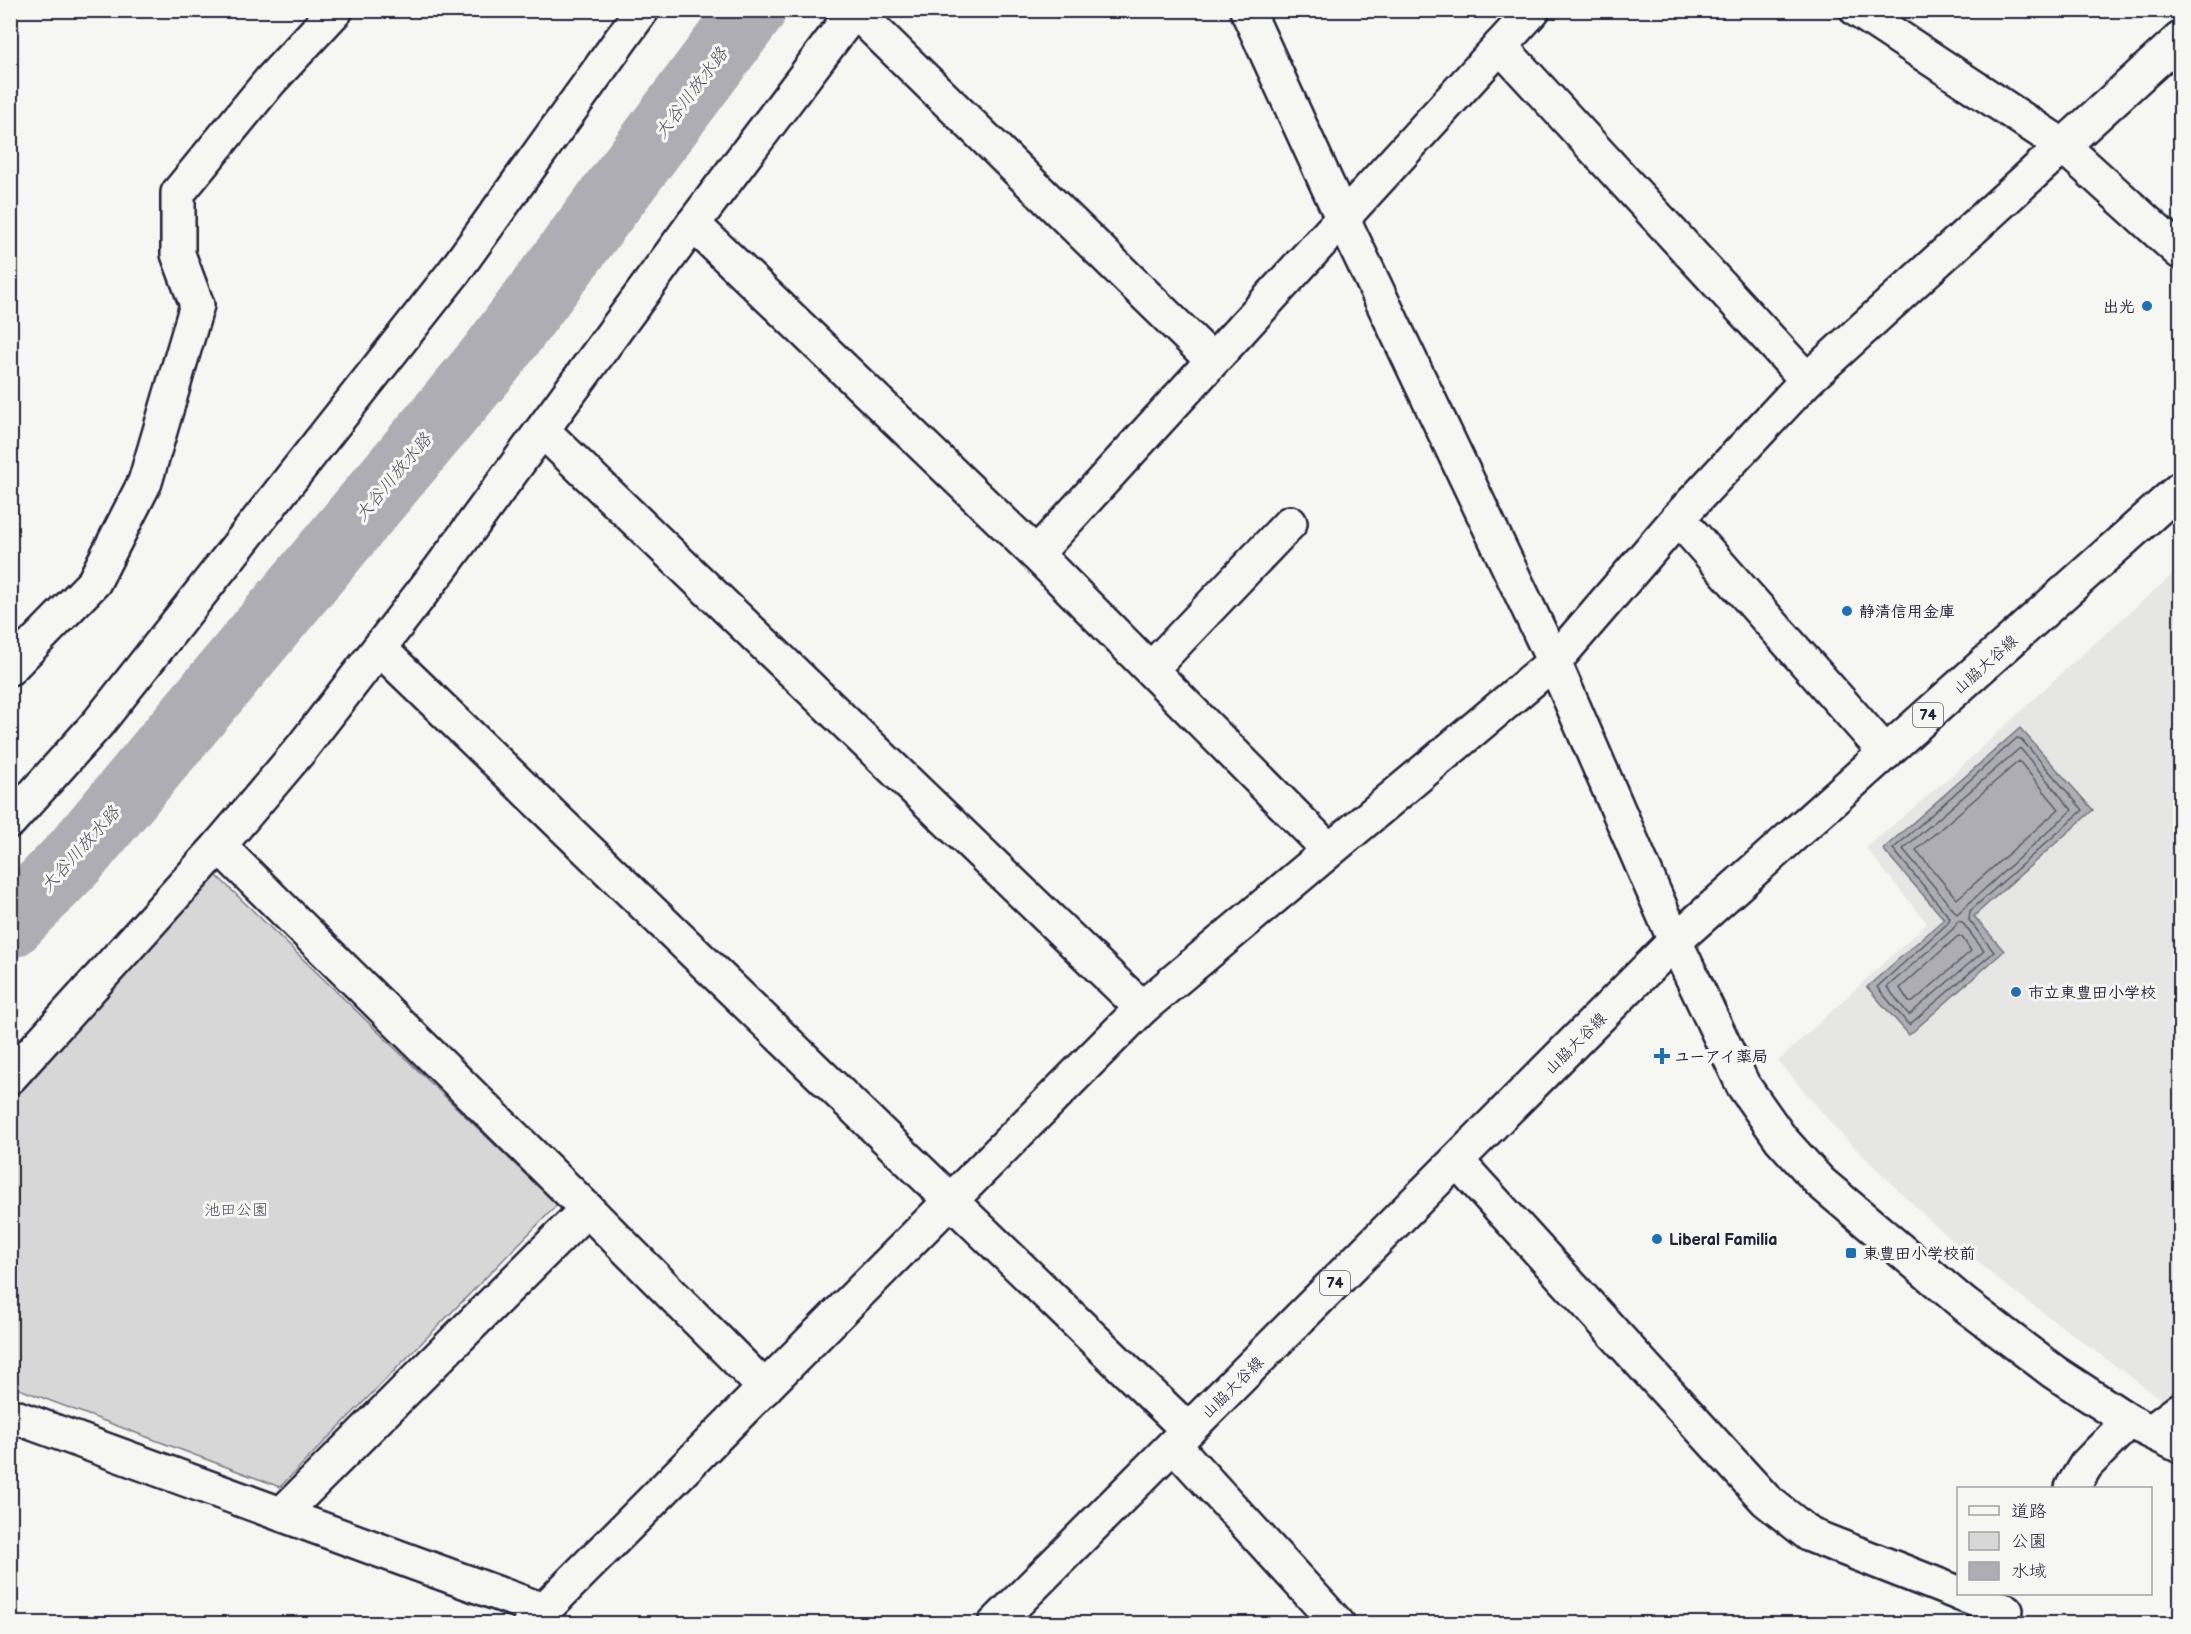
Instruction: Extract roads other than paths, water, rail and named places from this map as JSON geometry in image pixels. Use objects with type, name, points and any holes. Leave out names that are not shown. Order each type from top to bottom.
[{"type":"street","points":[[10,668],[94,582],[145,482],[197,305],[178,254],[178,193],[270,81],[336,10]]},
{"type":"street","points":[[10,821],[99,722],[454,272],[642,10]]},
{"type":"street","points":[[1247,10],[1342,217],[1554,662],[1675,941],[1743,1085],[1781,1139],[1820,1182],[1964,1304],[2054,1372],[2140,1426],[2181,1446]]},
{"type":"street","points":[[1036,554],[1533,10]]},
{"type":"street","points":[[1857,10],[2062,145],[2181,252]]},
{"type":"street","points":[[10,1077],[219,846],[380,649],[693,224],[855,11],[1212,360]]},
{"type":"street","points":[[10,1415],[284,1513],[536,1617],[1142,1008],[1328,849],[1554,662],[1678,518],[1807,380],[2062,145],[2181,39]]},
{"type":"street","points":[[1500,46],[1807,380]]},
{"type":"street","points":[[693,224],[1036,554],[1328,849]]},
{"type":"street","points":[[543,430],[1142,1008]]},
{"type":"street","name":"山脇大谷線","points":[[995,1623],[1675,941],[2181,489]]},
{"type":"street","points":[[1678,518],[1886,753]]},
{"type":"street","points":[[1151,669],[1290,523]]},
{"type":"street","points":[[380,649],[953,1200],[1181,1438],[1338,1623]]},
{"type":"street","points":[[219,846],[765,1388]]},
{"type":"street","points":[[1457,1161],[1766,1500],[1810,1535],[1957,1592]]},
{"type":"street","points":[[284,1513],[587,1209]]},
{"type":"street","points":[[2073,1487],[2086,1464],[2140,1426],[2181,1410]]},
{"type":"street","points":[[1965,1595],[2007,1609]]},
{"type":"water","points":[[2020,728],[2093,810],[1974,916],[2004,951],[1909,1035],[1867,987],[1944,919],[1883,849]]},
{"type":"waterway","name":"大谷川放水路","points":[[10,924],[75,857],[491,359],[752,10]]},
{"type":"place","name":"出光","points":[[2147,306]]},
{"type":"place","name":"静清信用金庫","points":[[1847,611]]},
{"type":"place","name":"市立東豊田小学校","points":[[2016,992]]},
{"type":"place","name":"ユーアイ薬局","points":[[1662,1056]]},
{"type":"place","name":"Liberal Familia","points":[[1657,1239]]},
{"type":"place","name":"東豊田小学校前","points":[[1851,1253]]},
{"type":"park label","name":"池田公園","points":[[236,1209]]}]
